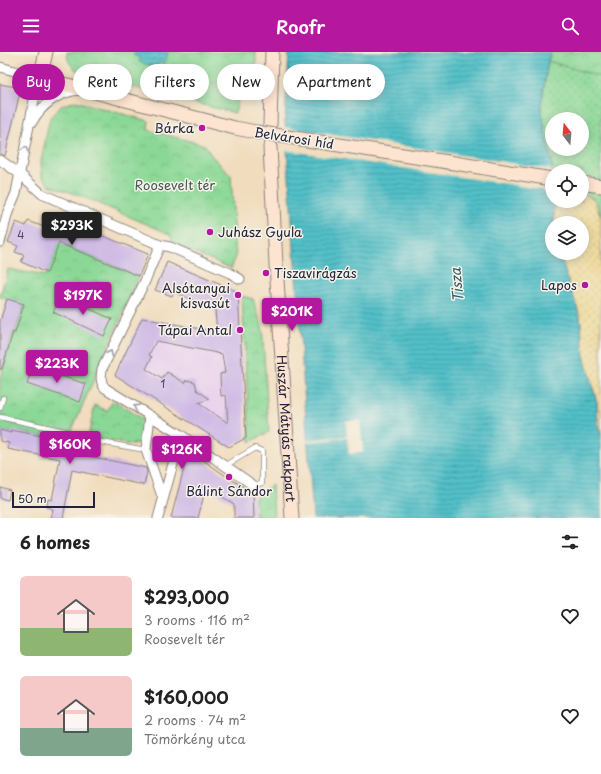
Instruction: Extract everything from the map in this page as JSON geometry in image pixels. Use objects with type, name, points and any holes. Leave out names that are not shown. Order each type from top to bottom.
[{"type":"street","points":[[43,64],[46,52]]},
{"type":"street","points":[[270,125],[272,52]]},
{"type":"street","points":[[0,67],[12,70]]},
{"type":"street","points":[[30,125],[41,109],[49,102],[61,95],[73,92]]},
{"type":"street","points":[[0,242],[8,212],[16,193],[34,100]]},
{"type":"street","name":"Belvárosi híd","points":[[128,100],[256,132],[545,177]]},
{"type":"street","name":"Huszár Mátyás rakpart","points":[[270,147],[292,518]]},
{"type":"street","points":[[0,160],[20,174],[42,194],[160,245],[170,247],[230,273],[240,279]]},
{"type":"street","points":[[589,184],[601,186]]},
{"type":"street","points":[[160,245],[145,280],[102,369],[102,384],[105,388],[181,435],[253,485]]},
{"type":"street","points":[[150,416],[146,450],[163,499]]},
{"type":"street","points":[[158,518],[181,435]]},
{"type":"lane","points":[[0,408],[3,398]]},
{"type":"lane","points":[[0,417],[69,432],[83,439],[146,450]]},
{"type":"lane","points":[[224,466],[254,448],[262,451],[262,484],[253,485]]},
{"type":"shaded area","points":[[142,318],[216,332],[216,323],[240,321],[246,438],[229,447],[115,375]]},
{"type":"green space","points":[[67,52],[256,52],[256,64],[217,64],[217,100],[238,100],[235,113],[184,100],[209,100],[209,64],[140,64],[140,89],[132,87],[132,64],[73,64],[73,67],[67,57]]},
{"type":"green space","points":[[551,52],[601,52],[601,77],[548,61]]},
{"type":"green space","points":[[548,61],[601,77],[601,217],[594,199],[589,196],[589,164],[552,164],[550,156],[589,156],[589,112],[545,112],[545,130],[541,109]]},
{"type":"green space","name":"Roosevelt tér","points":[[75,101],[149,121],[148,130],[205,145],[211,155],[231,176],[236,257],[231,268],[174,244],[170,234],[81,196],[49,185],[42,175],[41,162],[50,117],[61,106]]},
{"type":"green space","points":[[64,242],[63,245],[139,276],[67,441],[11,430],[11,433],[0,430],[0,378],[13,332],[15,333],[24,305],[0,297],[8,269],[45,276],[58,245],[54,243]]},
{"type":"green space","points":[[242,296],[253,299],[262,325],[269,432],[250,442]]},
{"type":"green space","points":[[113,401],[142,419],[147,425],[145,435],[141,443],[132,445],[88,437],[95,405],[107,411]]},
{"type":"green space","points":[[272,485],[274,518],[256,518],[255,497]]},
{"type":"sand","name":"Lapos","points":[[589,196],[594,199],[601,217],[601,435],[598,427],[597,403],[584,356],[580,316],[561,260],[589,260],[589,216],[554,216],[555,208],[589,208]]},
{"type":"water","points":[[135,52],[168,52],[165,64],[159,62],[158,64],[146,64],[139,62],[140,57],[134,56]]},
{"type":"water","name":"Tisza","points":[[289,52],[551,52],[548,61],[541,109],[545,130],[545,156],[550,156],[552,164],[545,164],[545,208],[555,208],[554,216],[545,216],[545,260],[561,260],[580,316],[584,356],[597,403],[598,427],[601,435],[601,518],[313,518],[285,121],[286,100],[385,100],[385,64],[288,64]]},
{"type":"pier","points":[[284,127],[545,168],[545,190],[285,150]]},
{"type":"pier","points":[[360,420],[363,452],[349,454],[347,438],[306,442],[306,440],[347,436],[346,421]]},
{"type":"building","points":[[0,84],[12,86],[12,100],[18,100],[5,156],[0,154]]},
{"type":"building","points":[[52,218],[92,234],[93,232],[148,254],[139,276],[59,243],[47,273],[21,262],[24,255],[15,252],[18,246],[8,242],[16,222],[26,226],[28,221],[47,228]]},
{"type":"building","points":[[167,262],[238,292],[246,438],[229,447],[115,375],[142,318],[217,332],[215,310],[174,292],[172,296],[155,290]],"holes":[[[156,341],[222,354],[225,373],[220,374],[221,396],[226,395],[228,423],[198,403],[210,399],[197,390],[195,382],[187,380],[185,383],[167,372],[162,379],[146,369],[152,357],[149,355]]]},
{"type":"building","points":[[61,296],[112,319],[104,336],[53,312]]},
{"type":"building","points":[[7,299],[24,304],[15,333],[13,332],[2,369],[0,369],[0,321]]},
{"type":"building","points":[[33,367],[86,384],[80,402],[27,384]]},
{"type":"building","points":[[0,430],[11,433],[11,430],[67,441],[65,451],[146,468],[147,472],[144,485],[72,470],[63,518],[51,518],[53,509],[46,507],[48,499],[52,500],[60,459],[8,449],[9,443],[0,441]]},
{"type":"building","points":[[188,453],[196,455],[253,493],[254,518],[234,518],[234,504],[206,487],[198,518],[171,518]]},
{"type":"building","points":[[0,487],[10,490],[8,500],[0,498]]},
{"type":"place","name":"Bárka","points":[[202,128]]},
{"type":"place","name":"Juhász Gyula","points":[[210,232]]},
{"type":"place","name":"Tiszavirágzás","points":[[266,273]]},
{"type":"place","name":"Lapos","points":[[585,285]]},
{"type":"place","name":"Alsótanyai kisvasút","points":[[238,295]]},
{"type":"place","name":"Tápai Antal","points":[[240,330]]},
{"type":"place","name":"Bálint Sándor","points":[[229,477]]}]
